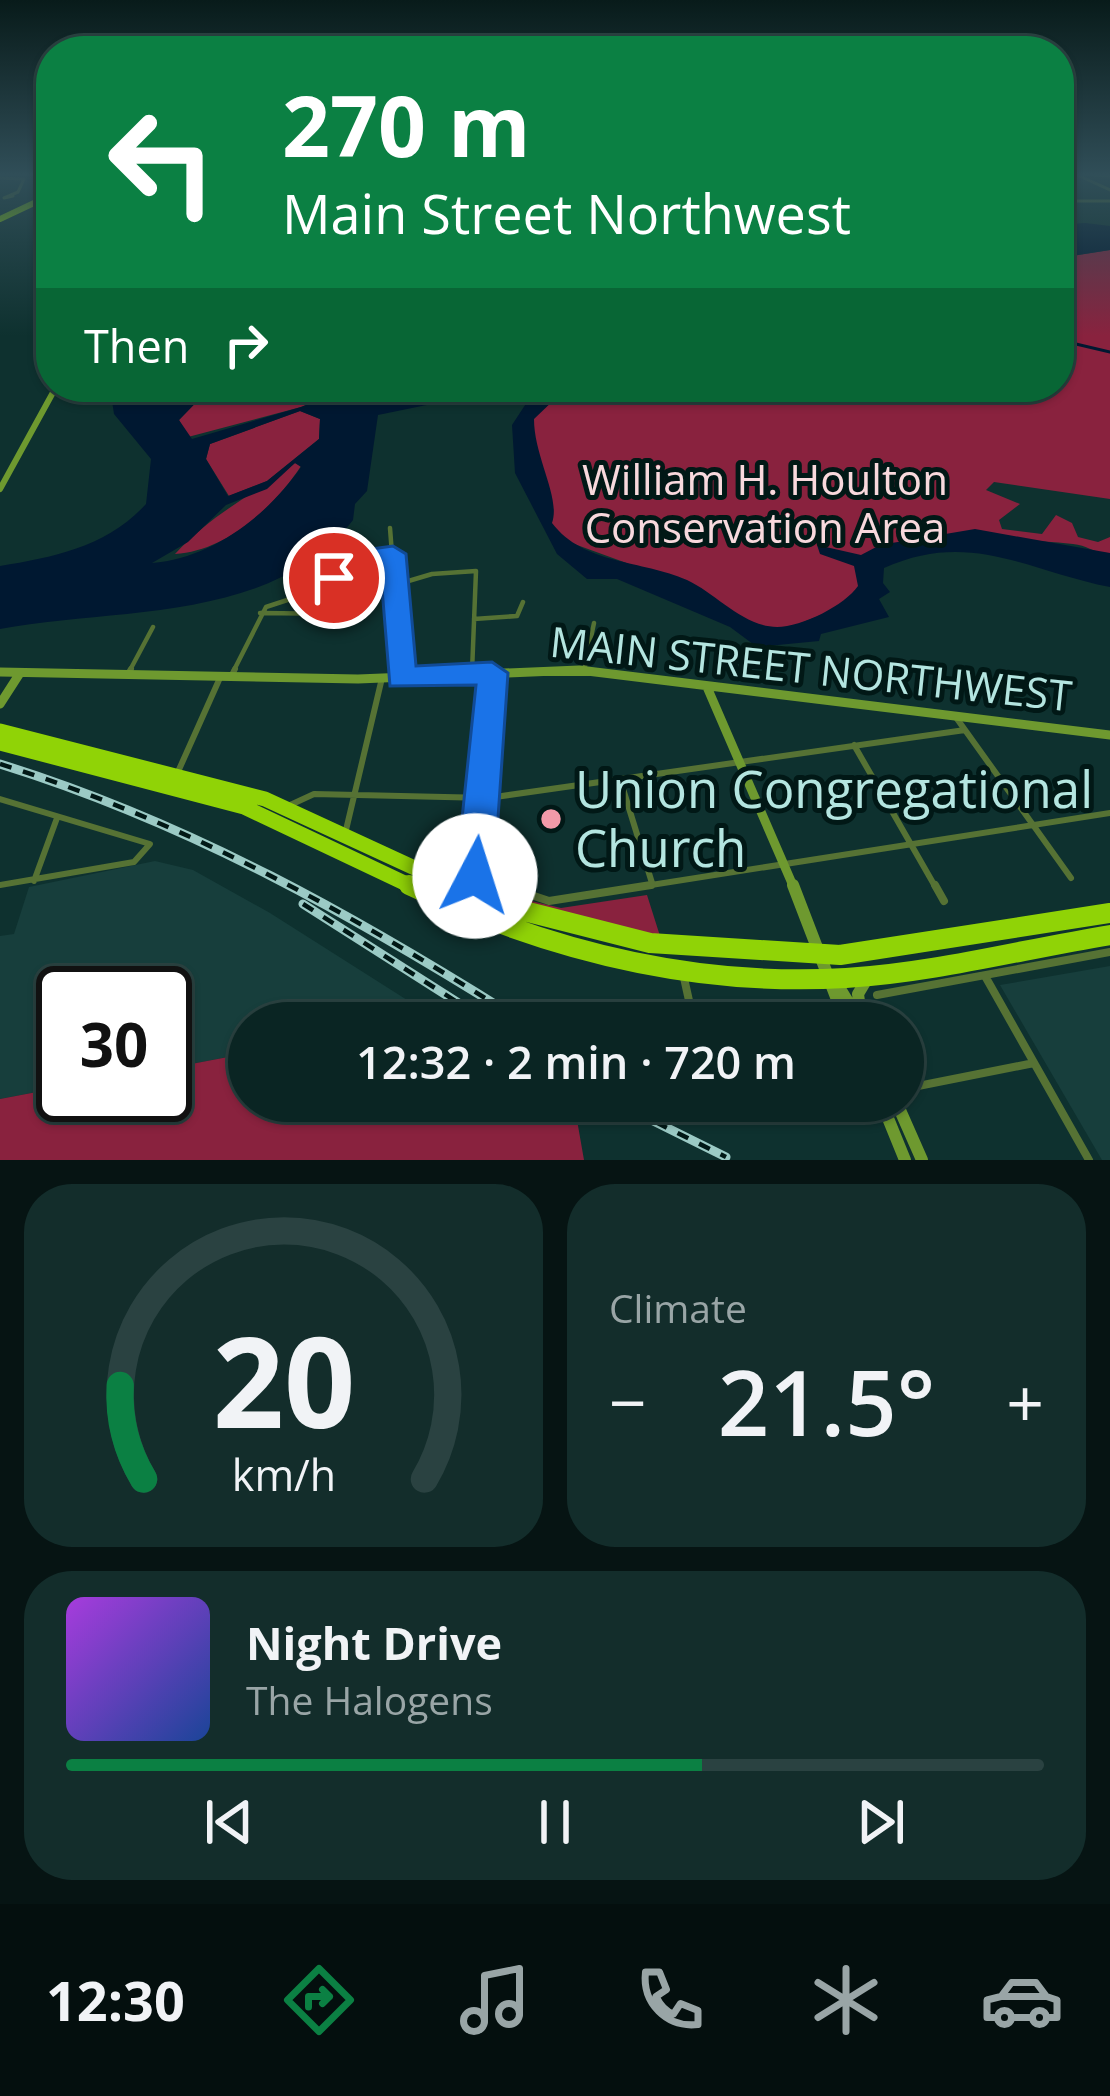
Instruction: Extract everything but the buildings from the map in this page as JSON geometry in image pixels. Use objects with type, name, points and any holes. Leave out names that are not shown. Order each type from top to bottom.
[{"type":"highway","points":[[0,731],[346,833],[451,886],[556,923],[694,949],[823,955],[888,951],[1110,913]]},
{"type":"highway","points":[[0,743],[173,781]]},
{"type":"highway","points":[[281,812],[507,929],[586,953],[684,972],[873,985],[1110,935]]},
{"type":"street","points":[[0,489],[48,402]]},
{"type":"street","points":[[391,528],[401,678]]},
{"type":"street","points":[[173,781],[260,613],[324,588],[352,559],[393,554]]},
{"type":"street","points":[[395,585],[433,574],[474,570],[472,674]]},
{"type":"street","points":[[474,619],[514,617],[524,602]]},
{"type":"street","points":[[260,613],[346,614]]},
{"type":"street","points":[[584,671],[594,623]]},
{"type":"street","points":[[128,674],[153,627]]},
{"type":"street","name":"MAIN STREET NORTHWEST","points":[[0,672],[401,678],[584,671],[1110,735]]},
{"type":"street","points":[[0,704],[21,672]]},
{"type":"street","points":[[492,673],[475,876],[549,901],[1110,813]]},
{"type":"street","points":[[346,833],[382,678]]},
{"type":"street","points":[[706,686],[840,1002]]},
{"type":"street","points":[[956,716],[1071,878]]},
{"type":"street","points":[[281,812],[304,795],[481,799],[965,730]]},
{"type":"street","points":[[854,746],[944,901]]},
{"type":"street","points":[[620,779],[652,885]]},
{"type":"street","points":[[0,799],[150,844],[134,862],[0,885]]},
{"type":"street","points":[[34,880],[58,816]]},
{"type":"street","points":[[860,1002],[859,994],[873,985],[985,976],[1110,952]]},
{"type":"street","points":[[684,972],[689,1002]]},
{"type":"street","points":[[985,976],[1089,1160]]},
{"type":"street","points":[[832,979],[847,1002]]},
{"type":"street","points":[[924,1085],[1034,1063]]},
{"type":"street","points":[[890,1122],[905,1160]]},
{"type":"street","points":[[905,1122],[922,1160]]},
{"type":"shaded area","points":[[1074,228],[1110,228],[1110,250],[1074,256]]},
{"type":"shaded area","points":[[112,402],[196,402],[179,420],[192,439],[311,402],[441,402],[378,415],[367,491],[355,504],[353,520],[320,554],[280,578],[189,605],[0,629],[0,566],[60,554],[97,540],[131,519],[146,504],[151,459],[114,414]],"holes":[[[300,411],[320,419],[319,439],[267,481],[228,496],[206,459],[210,444]],[[295,463],[301,467],[272,502],[237,531],[196,553],[152,563],[188,542],[226,505],[267,489]]]},
{"type":"shaded area","points":[[527,402],[552,402],[534,419],[553,502],[552,523],[565,537],[597,554],[687,580],[764,625],[777,627],[810,619],[858,586],[854,566],[820,554],[817,545],[861,555],[880,545],[975,529],[1110,553],[1110,587],[998,557],[944,552],[884,568],[883,583],[890,592],[879,599],[889,617],[821,634],[819,641],[757,647],[730,627],[617,579],[587,579],[557,554],[515,473],[512,425]]},
{"type":"shaded area","points":[[155,861],[193,870],[410,1002],[228,1002],[228,1057],[192,1064],[192,966],[36,966],[36,1092],[0,1099],[0,936],[14,934],[29,887]]},
{"type":"shaded area","points":[[1110,966],[1110,1160],[1102,1160],[1000,985]]},
{"type":"green space","name":"William H. Houlton Conservation Area","points":[[1110,250],[1110,499],[994,482],[986,490],[1020,504],[999,520],[1002,529],[1042,534],[1056,515],[1072,523],[1078,537],[1098,542],[1110,537],[1110,553],[1004,536],[1090,554],[1101,568],[1007,547],[1008,552],[913,551],[874,559],[865,597],[764,638],[632,565],[566,541],[543,524],[521,436],[534,402],[1074,402],[1074,256]]},
{"type":"green space","points":[[196,402],[311,402],[188,437],[179,420]]},
{"type":"green space","points":[[300,411],[320,419],[319,439],[267,481],[229,496],[206,459],[210,444]]},
{"type":"green space","points":[[295,463],[301,466],[290,481],[247,524],[213,545],[175,554],[219,515]]},
{"type":"green space","points":[[481,889],[561,908],[647,895],[660,936],[559,920]]},
{"type":"green space","points":[[228,1057],[228,1122],[577,1122],[584,1160],[0,1160],[0,1099],[36,1092],[36,1122],[192,1122],[192,1064]]},
{"type":"waterway","points":[[1074,344],[1110,352]]},
{"type":"railway","points":[[0,764],[139,814],[271,876],[491,1002]]},
{"type":"railway","points":[[303,904],[457,1002]]},
{"type":"railway","points":[[655,1122],[726,1157]]},
{"type":"place","name":"Union Congregational Church","points":[[551,819]]},
{"type":"route","points":[[334,578],[352,559],[393,554],[401,678],[492,673],[475,876]]}]
